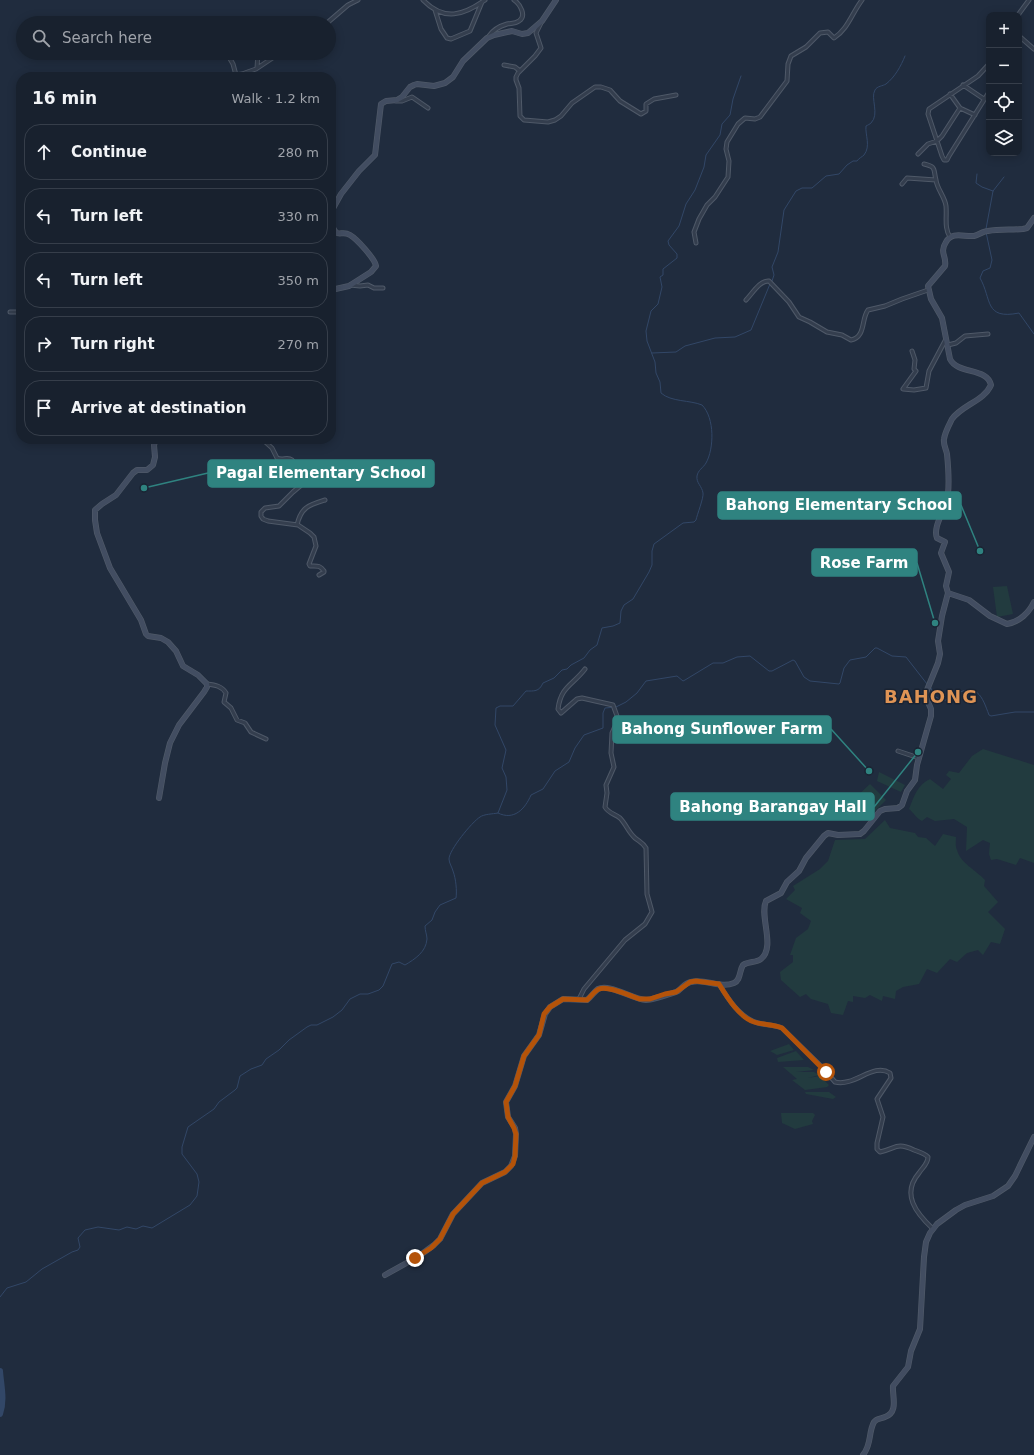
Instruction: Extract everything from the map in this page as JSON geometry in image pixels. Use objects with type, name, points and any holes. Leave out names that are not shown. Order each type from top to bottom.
[{"type":"street","points":[[335,16],[348,5],[358,0]]},
{"type":"street","points":[[423,0],[435,10],[442,13],[454,14],[472,9],[484,1]]},
{"type":"street","points":[[396,101],[414,85],[434,86],[448,81],[453,77],[463,61],[493,31],[506,24],[516,23],[521,20],[523,15],[518,2],[514,0]]},
{"type":"street","points":[[556,0],[536,33],[541,48],[516,77],[519,88],[520,116],[526,121],[548,122],[555,120],[561,116],[572,103],[595,86],[610,90],[620,101],[641,114],[646,111],[646,104],[651,101],[676,95]]},
{"type":"street","points":[[696,243],[694,232],[699,218],[707,204],[715,197],[728,177],[729,161],[726,147],[738,124],[745,118],[760,117],[783,88],[787,81],[788,64],[791,56],[806,47],[822,32],[828,32],[834,38],[839,35],[848,25],[856,7],[862,0]]},
{"type":"street","points":[[1020,12],[1029,0]]},
{"type":"street","points":[[435,10],[442,31],[447,38],[451,39],[470,31],[484,1]]},
{"type":"street","points":[[487,38],[512,30],[525,34],[532,31],[542,21]]},
{"type":"street","points":[[1022,39],[1034,49]]},
{"type":"street","points":[[230,60],[235,72]]},
{"type":"street","points":[[257,68],[258,60]]},
{"type":"street","points":[[245,72],[257,68],[269,60]]},
{"type":"street","points":[[504,65],[515,67],[520,71]]},
{"type":"street","points":[[986,67],[980,74],[931,107],[928,112],[944,160],[947,160],[986,96]]},
{"type":"street","points":[[963,85],[984,99]]},
{"type":"street","points":[[950,94],[960,108],[975,115]]},
{"type":"street","points":[[336,203],[351,181],[375,155],[381,104],[386,101],[402,101],[412,97],[428,108]]},
{"type":"street","points":[[918,154],[928,144],[937,141],[942,136],[960,108]]},
{"type":"street","points":[[924,164],[934,168],[936,180],[946,205],[945,219],[947,232],[950,238]]},
{"type":"street","points":[[902,184],[907,178],[936,180]]},
{"type":"street","points":[[385,1275],[419,1256],[434,1245],[440,1239],[453,1214],[482,1183],[505,1172],[511,1166],[515,1156],[516,1134],[508,1117],[506,1102],[515,1086],[524,1056],[541,1032],[543,1018],[547,1010],[563,999],[588,1000],[596,991],[603,988],[609,988],[645,1000],[676,992],[690,982],[696,981],[726,985],[735,982],[739,978],[743,965],[760,960],[764,955],[767,942],[765,903],[767,900],[781,893],[787,882],[799,871],[806,858],[821,839],[828,833],[838,835],[860,834],[880,811],[900,807],[903,803],[907,791],[915,780],[919,758],[931,716],[931,709],[924,695],[938,663],[940,654],[938,641],[948,593],[946,586],[949,572],[941,553],[945,542],[937,538],[935,532],[946,505],[948,494],[947,461],[944,440],[945,433],[953,418],[965,407],[989,390],[991,385],[989,380],[984,376],[974,371],[962,369],[952,363],[942,318],[934,307],[928,286],[945,266],[946,262],[942,251],[946,241],[950,238],[957,235],[973,236],[985,231],[1027,228],[1034,218]]},
{"type":"street","points":[[336,233],[351,235],[370,255],[375,263],[374,269],[350,286]]},
{"type":"street","points":[[746,300],[764,281],[769,281],[790,302],[799,317],[827,332],[842,335],[851,340],[856,338],[861,331],[865,314],[868,310],[885,306],[928,290]]},
{"type":"street","points":[[336,289],[350,286],[368,285],[374,288],[383,288]]},
{"type":"street","points":[[10,312],[16,312]]},
{"type":"street","points":[[948,345],[956,343],[965,336],[988,334]]},
{"type":"street","points":[[912,351],[915,360],[914,369],[916,371],[903,389],[914,390],[926,388],[929,371],[946,338]]},
{"type":"street","points":[[155,444],[153,465],[147,470],[137,470],[133,473],[116,495],[95,510],[97,533],[110,568],[141,620],[147,635],[168,642],[176,651],[183,666],[198,675],[207,684],[215,685],[225,690],[226,694],[224,702],[231,708],[237,720],[245,723],[251,732],[266,740]]},
{"type":"street","points":[[268,444],[272,448],[277,458],[281,460]]},
{"type":"street","points":[[281,460],[287,458],[292,460],[307,480],[277,507],[264,508],[261,512],[261,516],[263,519],[268,521],[297,525],[310,533],[316,542],[316,548],[309,564],[310,566],[319,566],[322,568],[324,572],[319,574]]},
{"type":"street","points":[[276,474],[280,471],[281,460]]},
{"type":"street","points":[[297,525],[305,508],[325,500]]},
{"type":"street","points":[[948,593],[969,600],[990,616],[1007,624],[1024,616],[1030,610],[1034,602]]},
{"type":"street","points":[[579,999],[584,989],[625,940],[645,924],[652,912],[647,894],[646,848],[644,844],[631,834],[626,824],[605,807],[606,785],[614,767],[611,753],[612,733],[616,724],[617,716],[616,710],[613,705],[582,698],[577,699],[561,713],[558,712],[559,700],[565,688],[578,678],[585,669]]},
{"type":"street","points":[[159,798],[170,743],[179,725],[204,692],[207,684]]},
{"type":"street","points":[[898,751],[919,758]]},
{"type":"street","points":[[719,984],[730,1001],[746,1019],[782,1028],[823,1068],[835,1082],[848,1082],[877,1070],[887,1071],[890,1073],[891,1078],[877,1099],[882,1117],[877,1149],[880,1152],[904,1145],[924,1154],[928,1158],[927,1163],[914,1179],[910,1189],[910,1194],[920,1216],[933,1229]]},
{"type":"street","points":[[863,1455],[869,1445],[874,1422],[877,1419],[888,1416],[892,1412],[895,1402],[893,1386],[908,1367],[911,1351],[920,1329],[925,1248],[928,1237],[933,1229],[956,1210],[965,1205],[993,1196],[1008,1186],[1015,1176],[1034,1137]]},
{"type":"green space","points":[[1007,586],[1013,614],[997,617],[993,587]]},
{"type":"green space","points":[[983,749],[1034,765],[1034,863],[1020,858],[1016,865],[997,859],[991,860],[989,854],[990,843],[983,840],[966,851],[967,827],[954,819],[935,821],[927,817],[922,821],[909,809],[916,792],[922,785],[930,779],[943,789],[951,779],[946,775],[949,771],[959,773],[972,756]]},
{"type":"green space","points":[[879,772],[905,785],[901,792],[877,781]]},
{"type":"green space","points":[[870,784],[886,800],[872,814],[860,805],[857,796]]},
{"type":"green space","points":[[885,820],[890,828],[915,833],[918,837],[926,838],[935,846],[943,834],[956,837],[956,848],[961,859],[985,880],[984,886],[998,902],[988,912],[1005,929],[1000,944],[991,942],[983,955],[978,950],[967,953],[957,962],[950,959],[937,973],[927,969],[919,984],[903,987],[896,991],[895,999],[883,996],[882,1001],[870,995],[865,998],[853,996],[853,1002],[848,1001],[843,1015],[831,1013],[828,1004],[811,999],[806,994],[800,997],[781,980],[780,972],[793,962],[793,955],[790,955],[796,938],[808,929],[811,921],[800,913],[802,908],[786,899],[795,890],[793,886],[820,869],[828,861],[835,840],[865,839]]},
{"type":"green space","points":[[789,1044],[794,1050],[777,1055],[770,1051]]},
{"type":"green space","points":[[796,1051],[804,1060],[778,1062],[777,1058]]},
{"type":"green space","points":[[783,1067],[808,1067],[814,1070],[796,1072],[814,1072],[819,1075],[808,1078],[820,1076],[829,1085],[827,1087],[805,1090],[792,1080],[797,1079]]},
{"type":"green space","points":[[805,1092],[829,1092],[836,1097],[833,1099],[806,1094]]},
{"type":"green space","points":[[781,1113],[813,1113],[815,1115],[812,1121],[813,1124],[795,1129],[782,1123]]},
{"type":"waterway","points":[[772,281],[774,275],[772,267],[778,252],[784,210],[796,191],[802,188],[812,188],[826,176],[839,174],[847,165],[853,161],[857,161],[864,155],[867,148],[866,126],[871,123],[875,115],[875,90],[886,84],[895,75],[905,56]]},
{"type":"waterway","points":[[0,1297],[7,1288],[26,1282],[42,1269],[78,1250],[80,1247],[78,1238],[85,1230],[98,1227],[119,1230],[127,1227],[136,1229],[143,1226],[152,1228],[190,1205],[197,1196],[199,1182],[197,1174],[182,1154],[182,1147],[188,1127],[214,1109],[219,1102],[235,1090],[237,1088],[240,1076],[251,1069],[262,1065],[266,1059],[307,1027],[317,1025],[333,1017],[342,1010],[350,999],[360,994],[368,994],[379,990],[383,986],[392,964],[399,962],[405,965],[419,955],[425,948],[426,944],[427,937],[425,926],[432,920],[440,905],[456,898],[456,881],[449,862],[453,849],[476,820],[484,815],[498,813],[507,790],[506,777],[502,768],[506,750],[495,725],[496,708],[500,706],[513,706],[526,691],[534,691],[538,689],[543,683],[554,678],[562,670],[567,669],[584,658],[590,650],[597,645],[602,628],[620,623],[621,611],[624,605],[633,599],[649,572],[652,565],[652,551],[654,544],[683,523],[694,522],[696,520],[703,495],[697,481],[697,476],[698,472],[706,463],[711,450],[711,425],[702,405],[670,398],[661,393],[660,382],[656,373],[655,362],[647,341],[646,331],[651,311],[658,304],[662,287],[660,277],[663,275],[663,269],[677,258],[677,254],[669,245],[668,241],[679,226],[686,204],[695,190],[704,167],[706,155],[720,135],[722,124],[730,115],[733,99],[741,76]]},
{"type":"waterway","points":[[977,174],[976,183],[993,191]]},
{"type":"waterway","points":[[986,229],[993,191],[1004,177]]},
{"type":"waterway","points":[[986,232],[992,260],[990,268],[983,271],[980,278],[988,300],[994,311],[1008,314],[1019,313],[1034,334]]},
{"type":"waterway","points":[[652,353],[676,352],[685,346],[715,338],[735,337],[751,330],[770,284]]},
{"type":"waterway","points":[[498,813],[509,816],[514,815],[522,809],[526,805],[531,795],[543,789],[555,771],[569,762],[575,748],[584,735],[603,728],[603,713],[605,708],[616,707],[626,702],[637,693],[646,681],[677,676],[683,681],[713,663],[723,663],[737,657],[750,656],[769,671],[772,671],[793,660],[804,677],[810,681],[839,684],[844,668],[850,660],[866,657],[875,648],[877,648],[892,656],[906,657],[927,684]]},
{"type":"waterway","points":[[931,688],[934,696],[943,701],[962,691],[968,690],[978,693],[984,702],[989,715],[991,716],[1015,712],[1034,712]]},
{"type":"waterway","points":[[0,1371],[2,1398],[0,1414]]},
{"type":"place","name":"Pagal Elementary School","points":[[144,488]]},
{"type":"place","name":"Bahong Elementary School","points":[[980,551]]},
{"type":"place","name":"Rose Farm","points":[[935,623]]},
{"type":"place","name":"Bahong Barangay Hall","points":[[918,752]]},
{"type":"place","name":"Bahong Sunflower Farm","points":[[869,771]]},
{"type":"district","name":"BAHONG","points":[[931,696]]},
{"type":"route","points":[[415,1258],[431,1248],[440,1239],[453,1214],[482,1183],[505,1172],[513,1164],[516,1134],[508,1117],[506,1108],[507,1098],[515,1086],[524,1056],[541,1032],[544,1014],[558,1001],[563,999],[587,1000],[600,988],[609,988],[645,1000],[676,992],[690,982],[696,981],[719,984],[730,1001],[746,1019],[769,1026],[782,1028],[794,1039],[804,1052],[826,1072]]}]
